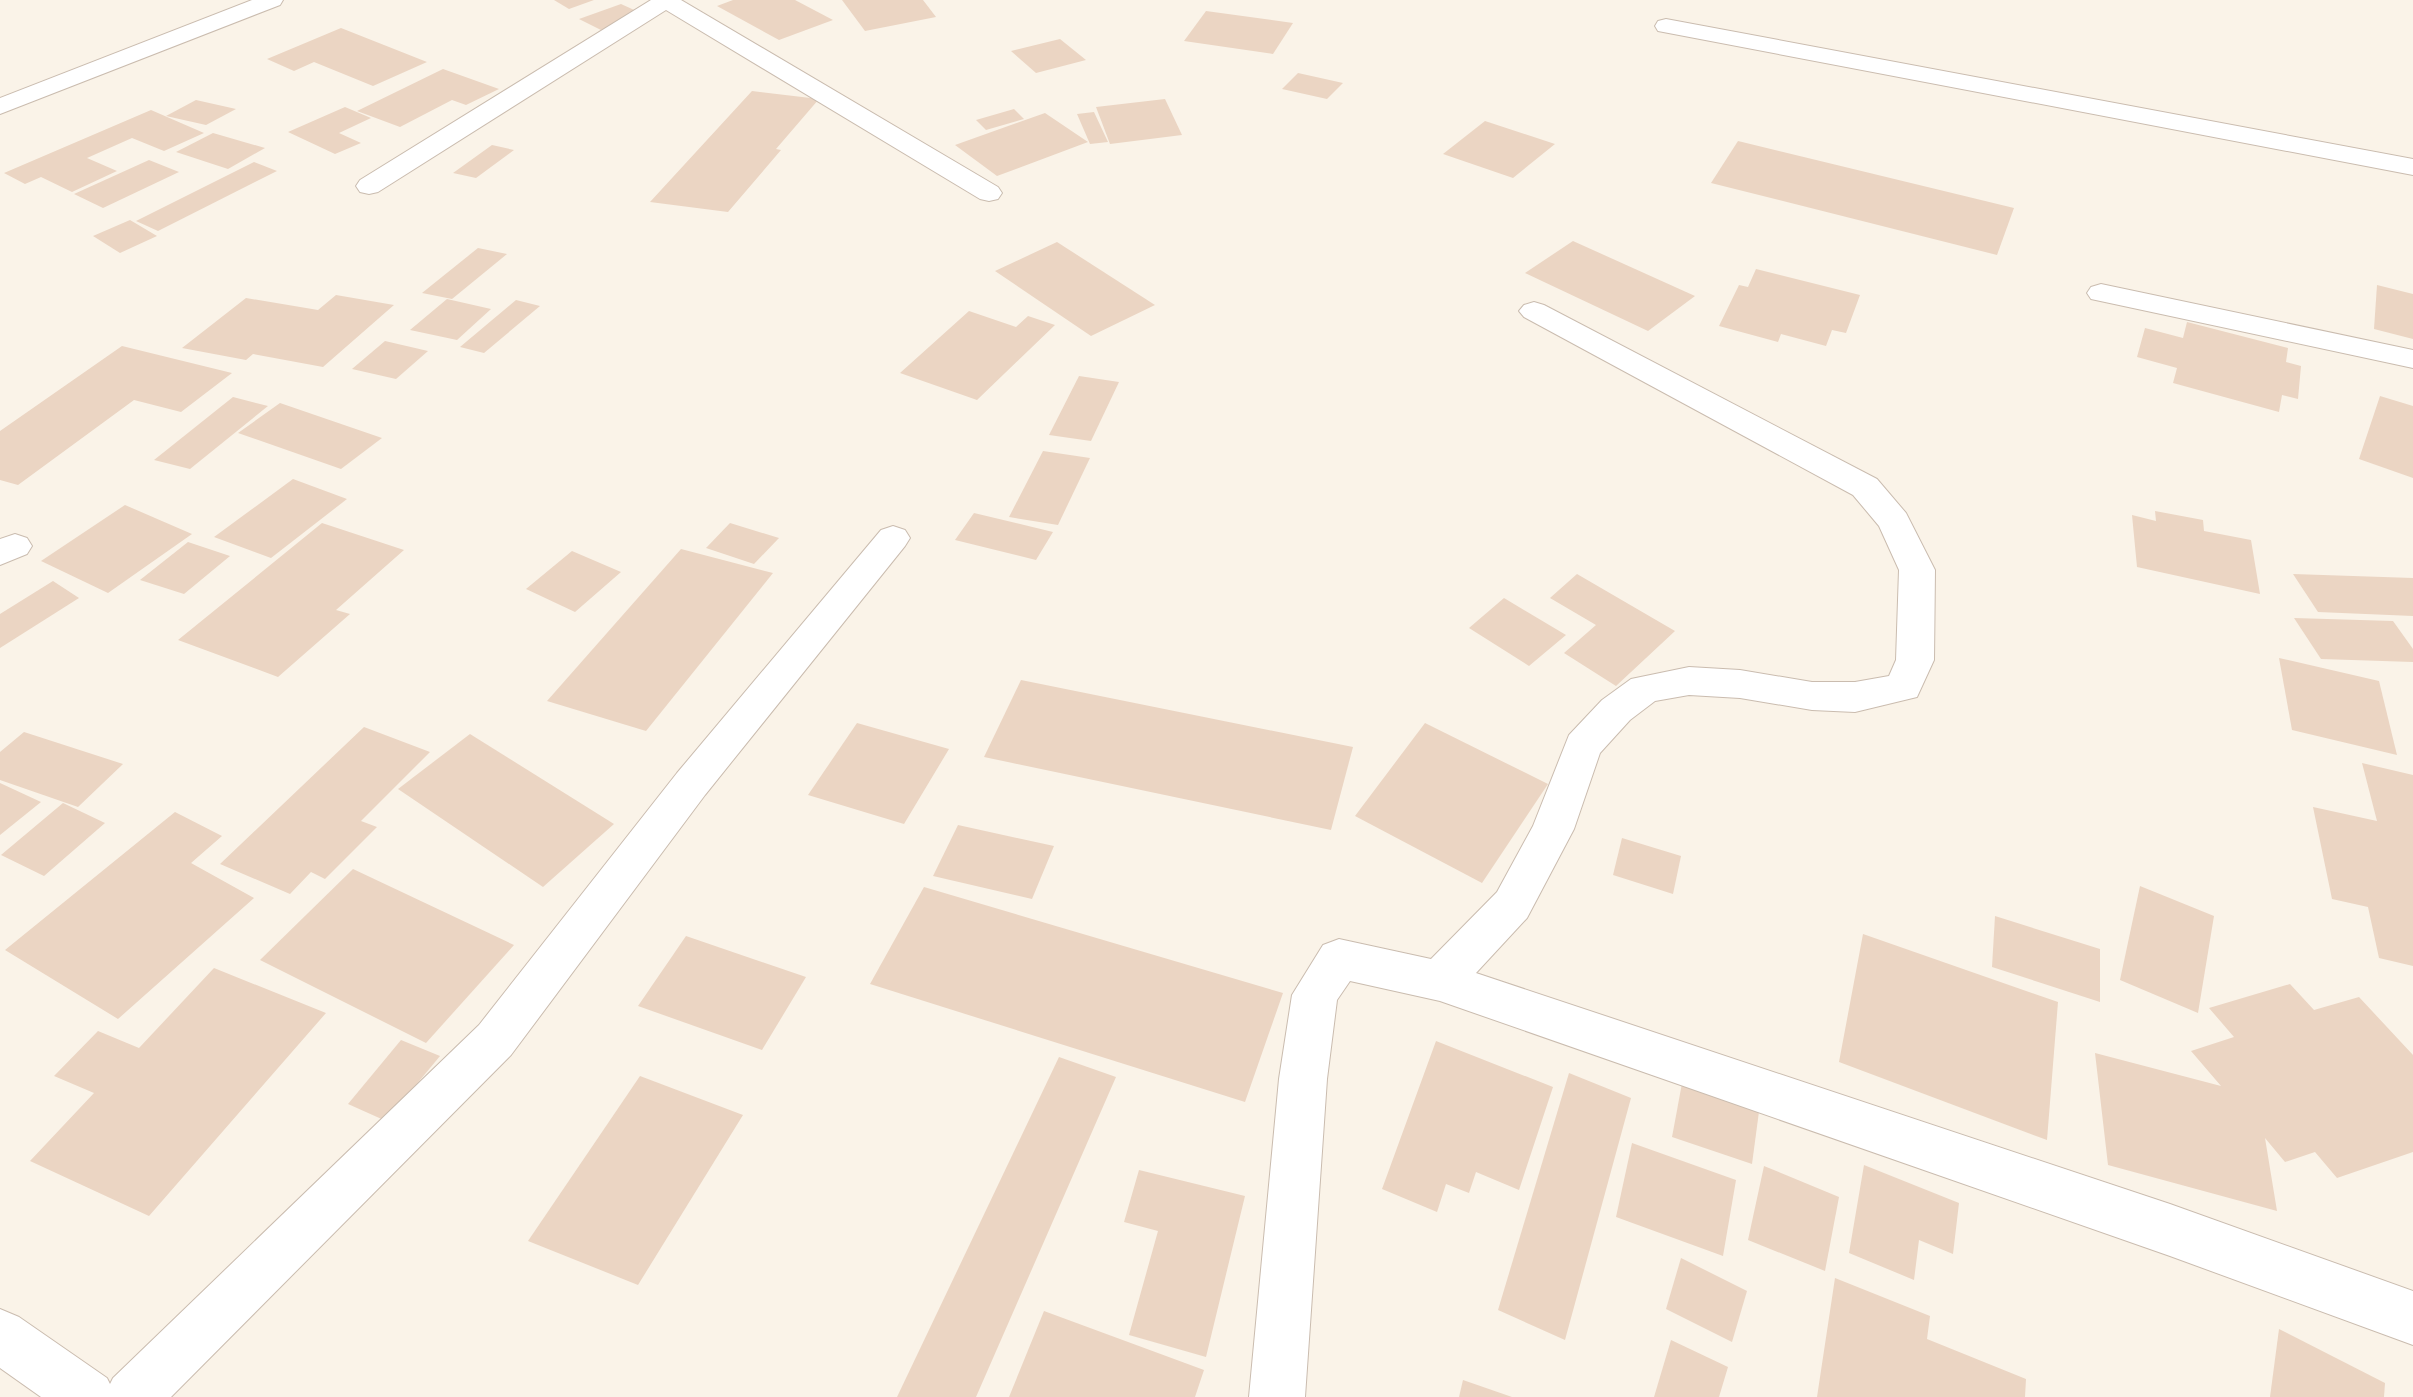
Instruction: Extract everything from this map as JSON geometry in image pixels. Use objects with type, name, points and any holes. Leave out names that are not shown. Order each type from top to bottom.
[{"type":"street","points":[[0,107],[272,0]]},
{"type":"street","points":[[369,186],[665,0],[989,193]]},
{"type":"street","points":[[1666,26],[2413,167]]},
{"type":"street","points":[[2101,293],[2413,359]]},
{"type":"street","points":[[1440,981],[1512,905],[1553,829],[1583,746],[1616,710],[1645,689],[1689,681],[1740,684],[1812,696],[1855,697],[1903,687],[1915,660],[1917,570],[1894,521],[1865,487],[1534,311]]},
{"type":"street","points":[[132,1397],[495,1040],[691,785],[893,538]]},
{"type":"street","points":[[1277,1397],[1303,1079],[1315,995],[1339,959],[1440,981],[2171,1230],[2413,1318]]},
{"type":"street","points":[[0,1336],[88,1397]]},
{"type":"building","points":[[554,0],[594,0],[569,9]]},
{"type":"building","points":[[733,0],[795,0],[833,20],[779,40],[717,6]]},
{"type":"building","points":[[842,0],[923,0],[936,17],[865,31]]},
{"type":"building","points":[[621,4],[643,14],[601,30],[579,19]]},
{"type":"building","points":[[1206,11],[1293,23],[1273,54],[1184,41]]},
{"type":"building","points":[[341,28],[427,62],[373,86],[314,62],[294,71],[267,59]]},
{"type":"building","points":[[1060,39],[1086,60],[1036,73],[1011,51]]},
{"type":"building","points":[[443,69],[499,89],[466,105],[452,100],[400,127],[357,111]]},
{"type":"building","points":[[1298,73],[1343,83],[1327,99],[1282,89]]},
{"type":"building","points":[[752,91],[819,99],[776,149],[781,150],[728,212],[650,202]]},
{"type":"building","points":[[1165,99],[1182,135],[1110,144],[1096,107]]},
{"type":"building","points":[[196,100],[236,109],[206,125],[166,116]]},
{"type":"building","points":[[345,107],[371,118],[339,133],[361,143],[335,154],[288,132]]},
{"type":"building","points":[[1014,109],[1024,119],[986,130],[976,120]]},
{"type":"building","points":[[151,110],[204,133],[164,151],[132,138],[87,158],[117,171],[72,192],[41,177],[25,184],[4,173]]},
{"type":"building","points":[[1094,112],[1108,142],[1090,144],[1077,114]]},
{"type":"building","points":[[1045,113],[1088,142],[997,176],[955,145]]},
{"type":"building","points":[[1485,121],[1555,144],[1513,178],[1443,154]]},
{"type":"building","points":[[213,133],[265,148],[228,169],[176,152]]},
{"type":"building","points":[[1738,141],[2014,208],[1997,255],[1711,183]]},
{"type":"building","points":[[492,145],[514,150],[476,178],[453,173]]},
{"type":"building","points":[[149,160],[179,172],[103,208],[74,194]]},
{"type":"building","points":[[254,162],[277,171],[158,231],[136,221]]},
{"type":"building","points":[[130,220],[157,236],[120,253],[93,236]]},
{"type":"building","points":[[1573,241],[1695,296],[1648,331],[1525,273]]},
{"type":"building","points":[[1057,242],[1155,305],[1091,336],[995,271]]},
{"type":"building","points":[[478,248],[507,254],[452,299],[422,293]]},
{"type":"building","points":[[1756,269],[1860,295],[1846,333],[1832,330],[1826,346],[1781,334],[1778,342],[1719,326],[1739,285],[1748,287]]},
{"type":"building","points":[[2377,285],[2413,294],[2413,339],[2374,329]]},
{"type":"building","points":[[336,295],[394,305],[323,367],[253,354],[246,360],[182,348],[246,298],[318,310]]},
{"type":"building","points":[[447,299],[491,309],[457,340],[410,330]]},
{"type":"building","points":[[516,300],[540,306],[484,353],[460,347]]},
{"type":"building","points":[[969,311],[1016,327],[1028,316],[1055,325],[977,400],[900,373]]},
{"type":"building","points":[[2187,322],[2288,348],[2286,362],[2301,366],[2298,399],[2282,395],[2279,412],[2173,383],[2177,368],[2137,357],[2145,328],[2183,338]]},
{"type":"building","points":[[385,341],[428,351],[396,379],[352,369]]},
{"type":"building","points":[[122,346],[232,373],[181,412],[134,400],[18,485],[0,480],[0,431]]},
{"type":"building","points":[[1079,376],[1119,382],[1091,441],[1049,435]]},
{"type":"building","points":[[2380,396],[2413,406],[2413,478],[2359,459]]},
{"type":"building","points":[[233,397],[268,406],[190,469],[154,460]]},
{"type":"building","points":[[280,403],[382,438],[341,469],[238,433]]},
{"type":"building","points":[[1043,451],[1090,458],[1058,525],[1009,517]]},
{"type":"building","points":[[293,479],[347,499],[271,558],[214,537]]},
{"type":"building","points":[[125,505],[192,534],[108,593],[41,561]]},
{"type":"building","points":[[2155,511],[2203,520],[2204,531],[2251,540],[2260,594],[2137,567],[2132,515],[2156,521]]},
{"type":"building","points":[[974,513],[1053,532],[1036,560],[955,540]]},
{"type":"building","points":[[322,523],[404,550],[336,610],[350,614],[278,677],[178,640]]},
{"type":"building","points":[[730,523],[779,538],[754,564],[706,548]]},
{"type":"building","points":[[188,542],[230,556],[184,594],[140,580]]},
{"type":"building","points":[[681,549],[773,573],[646,731],[547,701]]},
{"type":"building","points":[[572,551],[621,572],[575,612],[526,589]]},
{"type":"building","points":[[1577,574],[1675,631],[1616,686],[1564,653],[1596,625],[1550,598]]},
{"type":"building","points":[[2293,574],[2413,578],[2413,616],[2318,612]]},
{"type":"building","points":[[53,581],[79,598],[0,648],[0,614]]},
{"type":"building","points":[[1504,598],[1566,635],[1529,666],[1469,628]]},
{"type":"building","points":[[2294,618],[2393,621],[2413,649],[2413,662],[2321,659]]},
{"type":"building","points":[[2279,658],[2379,681],[2397,755],[2292,730]]},
{"type":"building","points":[[1021,680],[1353,747],[1331,830],[984,757]]},
{"type":"building","points":[[857,723],[949,749],[904,824],[808,795]]},
{"type":"building","points":[[1425,723],[1548,784],[1482,883],[1355,816]]},
{"type":"building","points":[[364,727],[430,752],[361,821],[377,827],[325,879],[311,872],[290,894],[220,864]]},
{"type":"building","points":[[24,732],[123,764],[78,807],[0,780],[0,752]]},
{"type":"building","points":[[470,734],[614,824],[543,887],[398,789]]},
{"type":"building","points":[[2362,763],[2413,775],[2413,966],[2379,958],[2368,907],[2332,899],[2313,807],[2377,821]]},
{"type":"building","points":[[0,783],[41,802],[0,835]]},
{"type":"building","points":[[63,803],[105,823],[44,876],[1,855]]},
{"type":"building","points":[[175,812],[222,836],[191,863],[254,898],[118,1019],[5,950]]},
{"type":"building","points":[[958,825],[1054,846],[1032,899],[933,876]]},
{"type":"building","points":[[1622,838],[1681,856],[1673,894],[1613,875]]},
{"type":"building","points":[[353,869],[514,945],[426,1043],[260,960]]},
{"type":"building","points":[[2140,886],[2214,916],[2198,1013],[2120,980]]},
{"type":"building","points":[[924,887],[1283,993],[1245,1102],[870,984]]},
{"type":"building","points":[[1995,916],[2100,949],[2100,1002],[1992,967]]},
{"type":"building","points":[[1863,934],[2058,1002],[2047,1140],[1839,1062]]},
{"type":"building","points":[[686,936],[806,977],[762,1050],[638,1006]]},
{"type":"building","points":[[214,968],[326,1013],[149,1216],[30,1161],[94,1093],[54,1076],[98,1031],[139,1048]]},
{"type":"building","points":[[2290,984],[2314,1010],[2359,997],[2413,1055],[2413,1152],[2337,1178],[2315,1152],[2285,1162],[2265,1138],[2277,1211],[2108,1165],[2095,1053],[2221,1086],[2191,1051],[2234,1037],[2209,1008]]},
{"type":"building","points":[[401,1040],[440,1056],[386,1121],[348,1104]]},
{"type":"building","points":[[1436,1041],[1553,1087],[1519,1190],[1476,1172],[1469,1193],[1446,1184],[1437,1212],[1382,1189]]},
{"type":"building","points":[[1059,1057],[1116,1077],[976,1397],[897,1397]]},
{"type":"building","points":[[1569,1073],[1631,1098],[1565,1340],[1498,1310]]},
{"type":"building","points":[[640,1076],[743,1115],[638,1285],[528,1241]]},
{"type":"building","points":[[1683,1078],[1760,1104],[1752,1164],[1672,1137]]},
{"type":"building","points":[[1632,1143],[1736,1180],[1723,1256],[1616,1217]]},
{"type":"building","points":[[1864,1165],[1959,1203],[1953,1254],[1919,1240],[1914,1280],[1849,1253]]},
{"type":"building","points":[[1764,1166],[1839,1197],[1825,1271],[1748,1240]]},
{"type":"building","points":[[1139,1170],[1245,1196],[1206,1357],[1129,1335],[1158,1231],[1124,1222]]},
{"type":"building","points":[[1681,1258],[1747,1291],[1732,1342],[1666,1309]]},
{"type":"building","points":[[1835,1278],[1930,1316],[1927,1339],[2026,1379],[2025,1397],[1817,1397]]},
{"type":"building","points":[[1044,1311],[1204,1370],[1195,1397],[1009,1397]]},
{"type":"building","points":[[2279,1329],[2385,1383],[2384,1397],[2270,1397]]},
{"type":"building","points":[[1671,1340],[1728,1367],[1719,1397],[1654,1397]]},
{"type":"building","points":[[1463,1380],[1512,1397],[1459,1397]]}]
